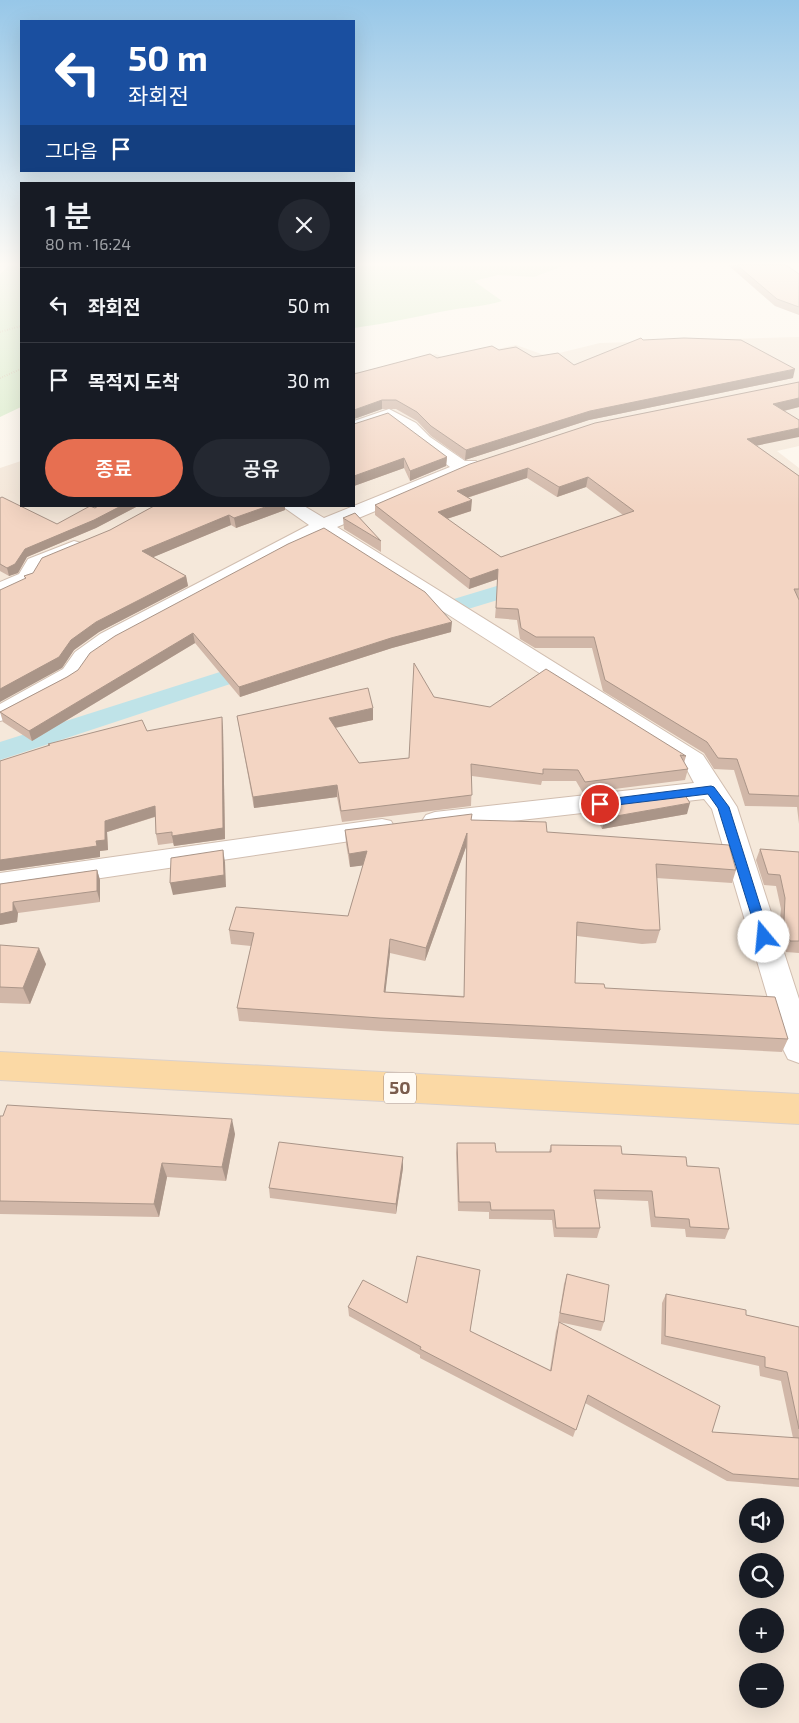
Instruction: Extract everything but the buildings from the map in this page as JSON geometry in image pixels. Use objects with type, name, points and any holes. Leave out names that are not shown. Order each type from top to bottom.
[{"type":"main road","name":"50","points":[[0,1066],[799,1109]]},
{"type":"street","points":[[355,427],[389,414],[410,427],[424,441],[463,468]]},
{"type":"street","points":[[0,714],[61,681],[71,674],[83,657],[108,639],[322,526],[463,468],[490,459]]},
{"type":"street","points":[[293,507],[694,761],[711,790],[724,807],[799,1049]]},
{"type":"street","points":[[0,590],[27,578],[34,563],[88,541]]},
{"type":"street","points":[[0,883],[411,824],[711,790]]},
{"type":"path","points":[[0,378],[20,370]]},
{"type":"shaded area","points":[[517,345],[547,356],[590,345],[799,345],[799,446],[777,451],[799,468],[799,1723],[0,1723],[0,468],[20,461],[20,507],[355,507],[355,372],[367,372],[436,354],[448,360]]},
{"type":"green space","points":[[0,345],[20,345],[20,407],[0,417]]},
{"type":"waterway","points":[[422,616],[536,581]]},
{"type":"waterway","points":[[0,751],[264,665]]},
{"type":"route","points":[[600,804],[711,790],[724,807],[764,937]]}]
